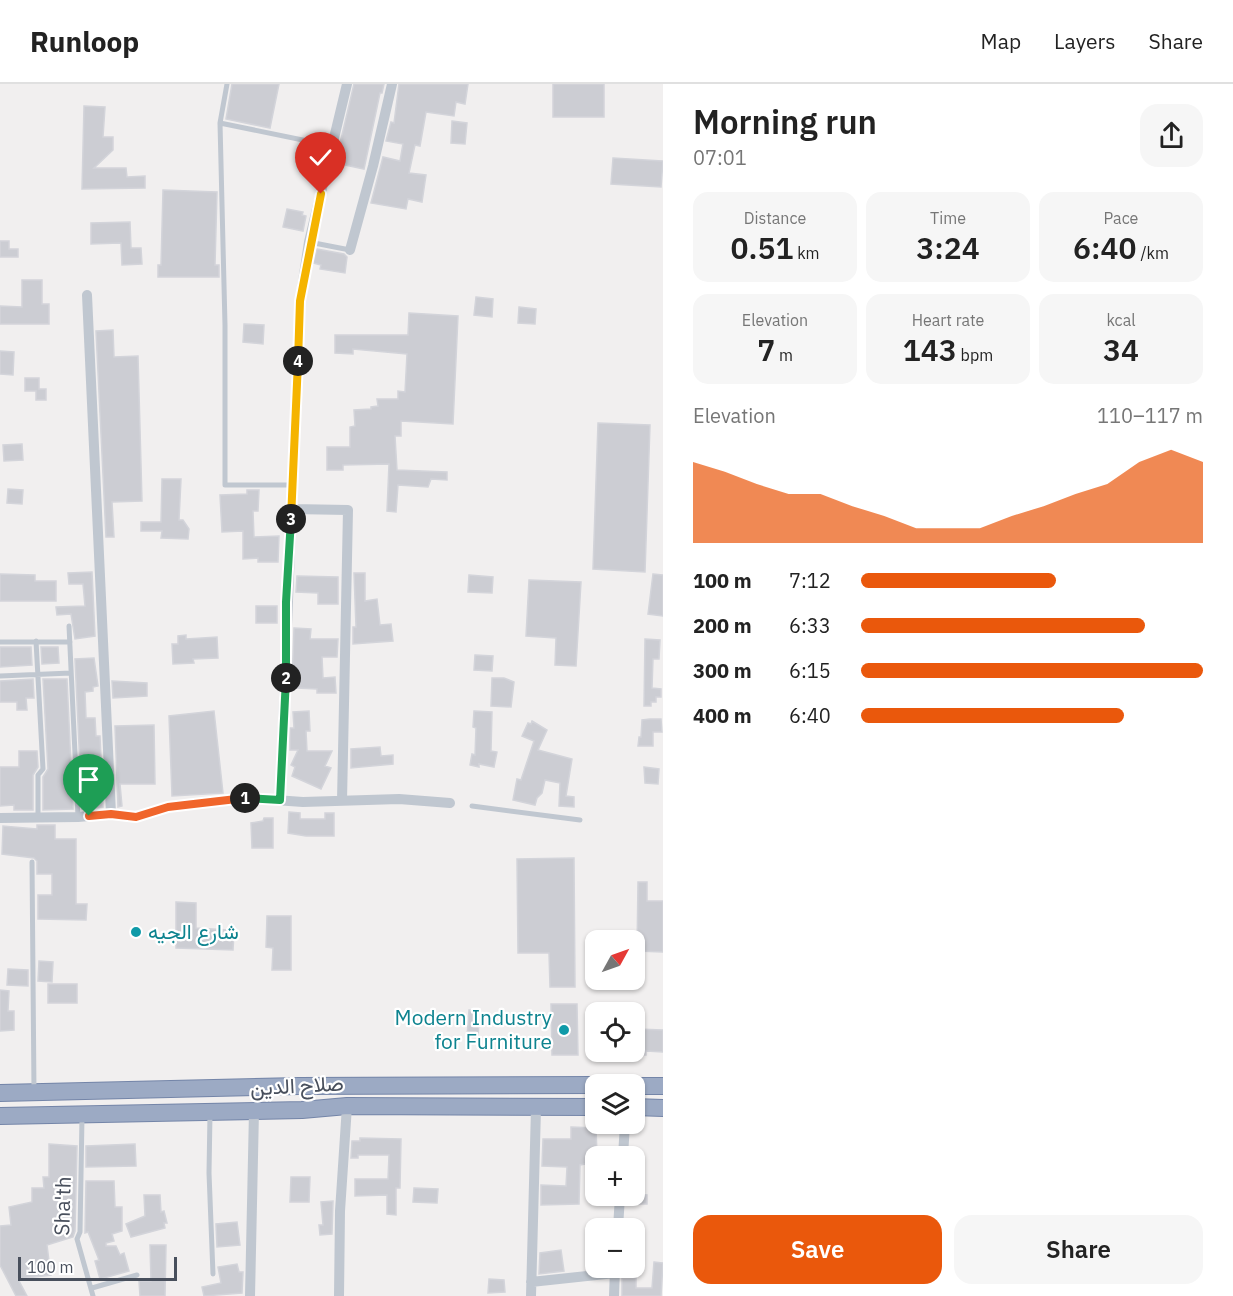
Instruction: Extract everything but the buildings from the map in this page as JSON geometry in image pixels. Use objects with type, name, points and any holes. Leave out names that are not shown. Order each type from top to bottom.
[{"type":"highway","name":"صلاح الدين","points":[[0,1094],[307,1086],[585,1085]]},
{"type":"highway","points":[[302,1110],[299,1094],[307,1086]]},
{"type":"highway","points":[[645,1086],[663,1086]]},
{"type":"highway","name":"صلاح الدين","points":[[0,1116],[302,1110],[347,1106],[585,1107]]},
{"type":"highway","points":[[645,1107],[663,1108]]},
{"type":"street","points":[[280,800],[300,301],[309,242],[347,84]]},
{"type":"street","points":[[350,250],[392,84]]},
{"type":"street","points":[[87,295],[111,814]]},
{"type":"street","points":[[292,509],[348,510],[342,801]]},
{"type":"street","points":[[0,818],[78,817],[111,814],[136,817],[168,807],[247,798],[342,801],[399,799],[450,803]]},
{"type":"street","points":[[339,1296],[340,1211],[347,1106]]},
{"type":"street","points":[[531,1296],[536,1108]]},
{"type":"street","points":[[250,1296],[254,1111]]},
{"type":"street","points":[[531,1282],[585,1274]]},
{"type":"street","points":[[614,1296],[615,1278]]},
{"type":"lane","points":[[226,84],[220,123],[225,325],[225,485],[293,485]]},
{"type":"lane","points":[[220,123],[332,146]]},
{"type":"lane","points":[[309,242],[350,250]]},
{"type":"lane","points":[[69,626],[78,817]]},
{"type":"lane","points":[[36,641],[43,769],[39,775],[38,817]]},
{"type":"lane","points":[[0,642],[70,642]]},
{"type":"lane","points":[[0,676],[71,673]]},
{"type":"lane","points":[[472,806],[580,820]]},
{"type":"lane","points":[[32,862],[34,1093]]},
{"type":"lane","points":[[210,1112],[209,1173],[213,1274]]},
{"type":"lane","name":"Sha'th","points":[[82,1115],[80,1232],[77,1239],[93,1296]]},
{"type":"lane","points":[[92,1288],[137,1275]]},
{"type":"place","name":"شارع الجيه","points":[[136,932]]},
{"type":"place","name":"Modern Industry for Furniture","points":[[564,1030]]},
{"type":"route","points":[[89,816],[111,814],[136,817],[168,807],[247,798],[280,800],[286,690],[286,602],[295,450],[300,301],[309,242],[321,194]]}]
